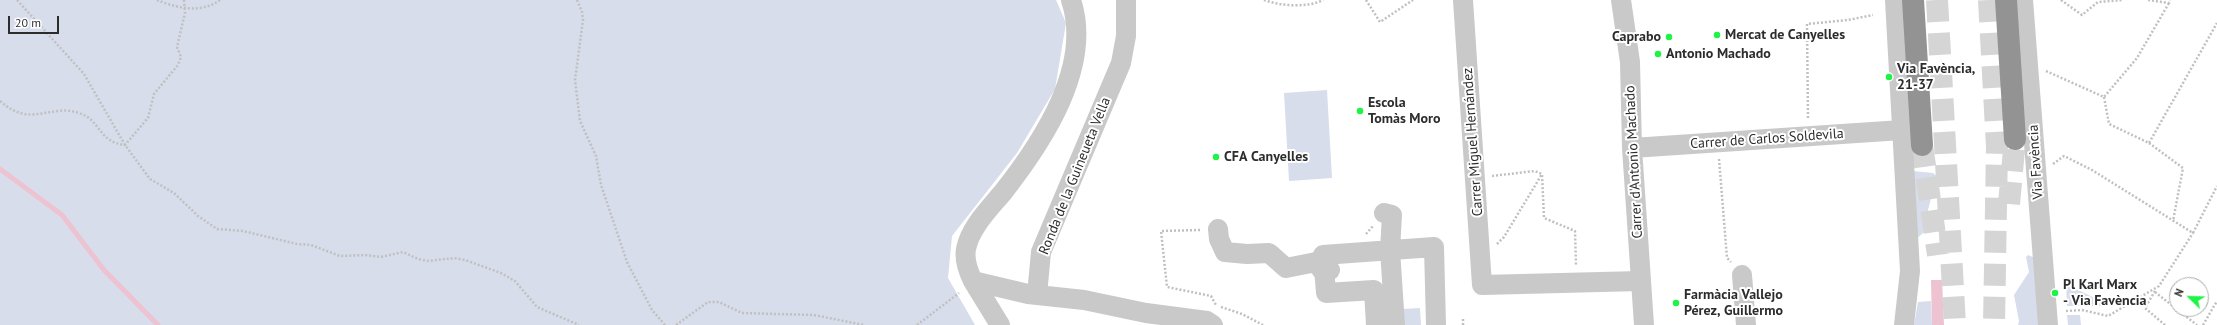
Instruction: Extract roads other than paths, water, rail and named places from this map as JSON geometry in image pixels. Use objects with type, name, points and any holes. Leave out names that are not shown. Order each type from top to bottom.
[{"type":"highway","points":[[1913,0],[1922,145]]},
{"type":"highway","points":[[2006,0],[2015,139]]},
{"type":"street","points":[[1000,325],[969,272],[965,255],[970,236],[1046,129],[1056,112],[1069,79],[1075,43],[1076,20],[1071,0]]},
{"type":"street","name":"Ronda de la Guineueta Vella","points":[[1038,295],[1041,252],[1121,63],[1126,36],[1126,0]]},
{"type":"street","name":"Carrer Miguel Hernández","points":[[1463,0],[1482,285],[1640,282]]},
{"type":"street","name":"Carrer d'Antonio Machado","points":[[1622,0],[1630,62],[1632,148],[1644,325]]},
{"type":"street","points":[[1895,0],[1910,271],[1908,303],[1904,325]]},
{"type":"street","name":"Via Favència","points":[[2024,0],[2048,325]]},
{"type":"street","name":"Carrer de Carlos Soldevila","points":[[1632,148],[1902,130]]},
{"type":"street","points":[[1384,214],[1392,215],[1390,250],[1395,325]]},
{"type":"street","points":[[1218,229],[1219,239],[1225,252],[1247,254],[1269,253],[1286,268],[1316,262],[1333,265],[1390,250],[1434,247],[1436,325]]},
{"type":"street","points":[[1361,240],[1337,247],[1326,293],[1374,290],[1376,325]]},
{"type":"street","points":[[1742,275],[1746,325]]},
{"type":"street","points":[[974,281],[1038,295],[1084,300],[1146,313],[1207,321],[1214,325]]},
{"type":"waterway","points":[[0,169],[62,215],[104,270],[158,325]]},
{"type":"tunnel","points":[[1937,0],[1955,325]]},
{"type":"tunnel","points":[[1989,0],[1997,147],[1994,325]]},
{"type":"tunnel","points":[[2009,204],[2015,139]]},
{"type":"tunnel","points":[[1922,145],[1938,255]]},
{"type":"place","name":"Mercat de Canyelles","points":[[1717,35]]},
{"type":"place","name":"Caprabo","points":[[1669,37]]},
{"type":"place","name":"Antonio Machado","points":[[1658,54]]},
{"type":"place","name":"Via Favència, 21-37","points":[[1889,77]]},
{"type":"place","name":"Escola Tomàs Moro","points":[[1360,111]]},
{"type":"place","name":"CFA Canyelles","points":[[1216,157]]},
{"type":"place","name":"Pl Karl Marx - Via Favència","points":[[2055,293]]},
{"type":"place","name":"Farmàcia Vallejo Pérez, Guillermo","points":[[1676,303]]}]
